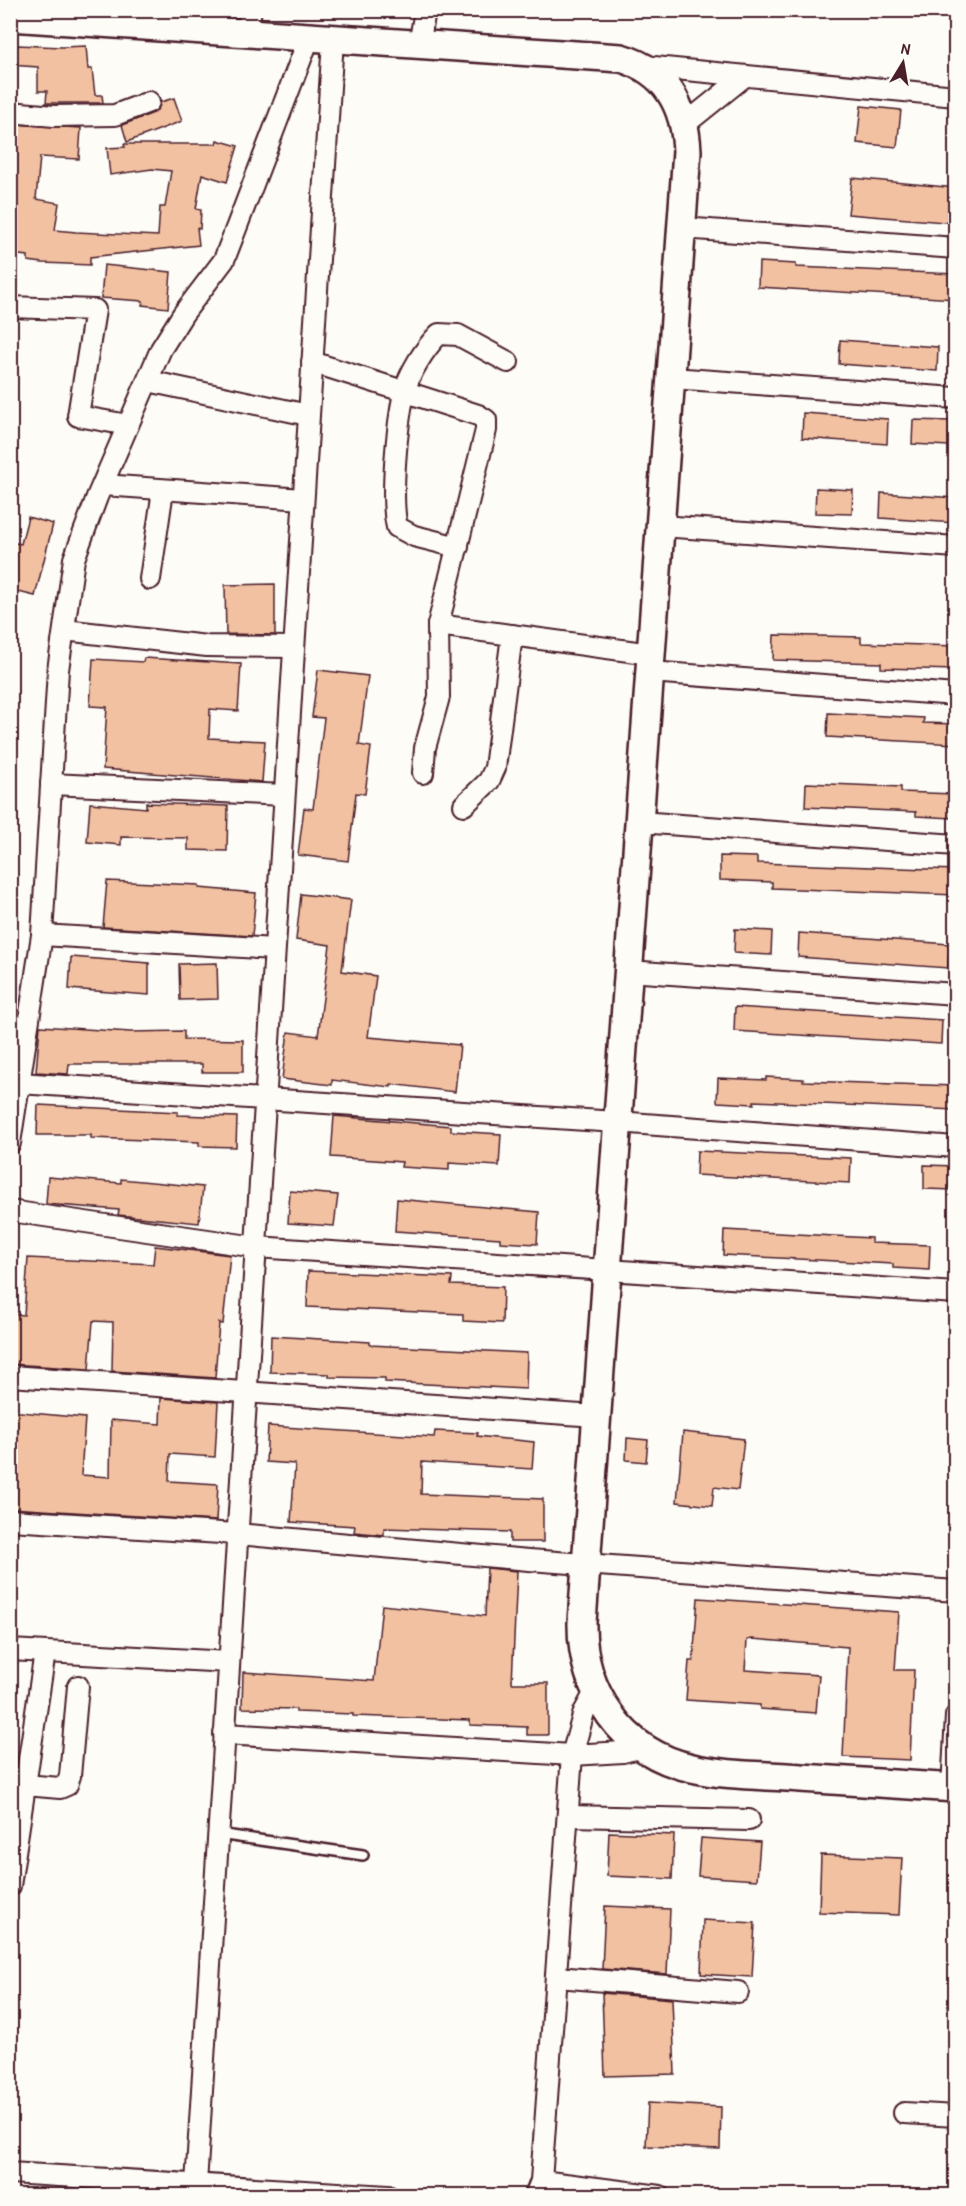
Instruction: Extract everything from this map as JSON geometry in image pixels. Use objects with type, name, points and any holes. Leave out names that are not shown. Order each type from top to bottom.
[{"type":"main road","points":[[10,17],[249,22],[321,39],[621,58],[644,66],[672,94],[684,125],[687,151],[606,1268],[582,1639],[588,1675],[595,1692],[615,1722],[642,1747],[658,1756],[693,1769],[954,1788]]},
{"type":"street","points":[[419,46],[425,10]]},
{"type":"street","points":[[196,2184],[312,362],[321,39]]},
{"type":"street","points":[[10,1143],[42,935],[58,670],[74,559],[161,349],[183,314],[224,260],[321,39]]},
{"type":"street","points":[[644,66],[956,96]]},
{"type":"street","points":[[684,125],[745,76]]},
{"type":"street","points":[[10,112],[54,116],[115,115],[149,102]]},
{"type":"street","points":[[682,228],[956,248]]},
{"type":"street","points":[[10,307],[95,310],[78,416],[128,425]]},
{"type":"street","points":[[458,547],[414,536],[397,527],[394,513],[394,488],[404,392],[428,346],[439,334],[458,335],[508,362]]},
{"type":"street","points":[[312,362],[478,415],[486,420],[486,430],[438,625],[438,703],[425,748],[423,773]]},
{"type":"street","points":[[671,378],[956,398]]},
{"type":"street","points":[[148,381],[308,415]]},
{"type":"street","points":[[103,485],[303,499]]},
{"type":"street","points":[[150,579],[164,490]]},
{"type":"street","points":[[661,526],[956,547]]},
{"type":"street","points":[[438,625],[512,635],[650,663],[956,695]]},
{"type":"street","points":[[64,630],[207,646],[294,647]]},
{"type":"street","points":[[464,805],[489,781],[495,768],[512,635]]},
{"type":"street","points":[[51,784],[284,795]]},
{"type":"street","points":[[639,822],[956,845]]},
{"type":"street","points":[[42,935],[274,949]]},
{"type":"street","points":[[628,971],[956,994]]},
{"type":"street","points":[[19,1083],[617,1122],[956,1147]]},
{"type":"street","points":[[10,1211],[256,1247],[606,1268],[956,1293]]},
{"type":"street","points":[[10,1376],[596,1416]]},
{"type":"street","points":[[10,1520],[237,1534],[528,1560],[587,1562],[956,1591]]},
{"type":"street","points":[[10,1650],[229,1662]]},
{"type":"street","points":[[10,1886],[45,1652]]},
{"type":"street","points":[[26,1785],[60,1788],[67,1785],[70,1776],[78,1686]]},
{"type":"street","points":[[595,1692],[584,1712],[572,1755],[557,1977],[538,2188],[660,2196]]},
{"type":"street","points":[[954,1788],[956,1716]]},
{"type":"street","points":[[225,1734],[572,1755],[623,1752],[642,1747]]},
{"type":"street","points":[[569,1816],[748,1820]]},
{"type":"street","points":[[557,1977],[738,1992]]},
{"type":"street","points":[[904,2114],[956,2116]]},
{"type":"street","points":[[10,2173],[388,2196]]},
{"type":"lane","points":[[218,1834],[363,1855]]},
{"type":"building","points":[[10,46],[86,46],[88,69],[92,69],[95,95],[102,95],[103,103],[46,103],[47,91],[38,91],[38,67],[10,65]]},
{"type":"building","points":[[174,98],[182,121],[127,142],[122,125],[154,113],[161,102]]},
{"type":"building","points":[[861,106],[901,110],[897,147],[857,143]]},
{"type":"building","points":[[10,124],[81,128],[79,159],[40,157],[36,199],[59,203],[55,230],[158,236],[160,207],[165,207],[171,171],[152,169],[110,175],[107,148],[125,147],[124,144],[216,144],[217,140],[238,146],[227,182],[202,174],[196,209],[201,210],[200,229],[197,228],[199,245],[90,257],[90,265],[43,263],[28,261],[28,256],[10,254]]},
{"type":"building","points":[[852,178],[956,188],[956,223],[848,214]]},
{"type":"building","points":[[759,262],[796,264],[796,267],[956,274],[956,299],[758,287]]},
{"type":"building","points":[[104,265],[171,272],[168,308],[142,305],[143,301],[101,298]]},
{"type":"building","points":[[840,340],[938,347],[937,371],[839,364]]},
{"type":"building","points":[[803,413],[888,419],[887,444],[802,438]]},
{"type":"building","points":[[913,420],[950,421],[949,446],[912,444]]},
{"type":"building","points":[[816,488],[853,490],[852,514],[815,513]]},
{"type":"building","points":[[881,493],[956,498],[956,523],[880,518]]},
{"type":"building","points":[[28,517],[53,524],[35,596],[10,590],[10,542],[21,544]]},
{"type":"building","points":[[275,584],[275,635],[226,634],[225,585]]},
{"type":"building","points":[[774,635],[861,637],[861,643],[956,646],[956,670],[881,668],[881,663],[773,660]]},
{"type":"building","points":[[144,658],[241,664],[238,711],[210,709],[209,738],[265,741],[262,782],[103,769],[107,707],[90,706],[93,659],[143,662]]},
{"type":"building","points":[[318,670],[368,676],[359,745],[371,747],[365,794],[356,793],[348,861],[298,855],[304,808],[313,809],[324,718],[312,717]]},
{"type":"building","points":[[828,713],[924,718],[923,723],[956,724],[956,744],[827,737]]},
{"type":"building","points":[[806,783],[901,787],[901,792],[953,794],[953,818],[916,816],[916,812],[805,807]]},
{"type":"building","points":[[90,803],[146,808],[146,803],[228,806],[227,851],[188,850],[188,838],[121,837],[121,845],[87,842]]},
{"type":"building","points":[[720,856],[757,857],[757,863],[956,870],[956,895],[772,888],[772,882],[720,880]]},
{"type":"building","points":[[107,881],[199,885],[199,888],[256,893],[252,936],[103,927]]},
{"type":"building","points":[[301,894],[351,900],[342,971],[376,976],[368,1037],[460,1045],[455,1092],[391,1084],[391,1087],[332,1080],[332,1085],[282,1079],[288,1032],[318,1036],[330,945],[296,940]]},
{"type":"building","points":[[735,929],[772,931],[771,955],[734,953]]},
{"type":"building","points":[[799,933],[949,944],[948,968],[798,957]]},
{"type":"building","points":[[71,957],[149,963],[149,995],[69,989]]},
{"type":"building","points":[[217,963],[218,999],[180,1000],[179,964]]},
{"type":"building","points":[[735,1007],[942,1020],[941,1044],[734,1031]]},
{"type":"building","points":[[40,1026],[130,1032],[184,1031],[184,1039],[243,1040],[243,1072],[202,1072],[202,1064],[69,1064],[68,1074],[36,1072]]},
{"type":"building","points":[[766,1077],[803,1079],[803,1081],[956,1086],[956,1110],[754,1101],[754,1104],[717,1102],[718,1078],[766,1080]]},
{"type":"building","points":[[38,1105],[237,1117],[236,1147],[199,1146],[199,1142],[91,1138],[91,1135],[37,1135]]},
{"type":"building","points":[[334,1116],[451,1126],[451,1131],[501,1134],[499,1166],[449,1163],[449,1170],[401,1167],[402,1162],[331,1157]]},
{"type":"building","points":[[697,1151],[851,1158],[850,1183],[696,1175]]},
{"type":"building","points":[[924,1165],[956,1166],[956,1190],[924,1189]]},
{"type":"building","points":[[48,1177],[121,1183],[121,1179],[203,1187],[199,1223],[118,1215],[119,1210],[46,1204]]},
{"type":"building","points":[[290,1191],[338,1195],[334,1226],[288,1223]]},
{"type":"building","points":[[397,1199],[539,1212],[537,1244],[500,1242],[500,1238],[395,1231]]},
{"type":"building","points":[[724,1230],[871,1238],[871,1243],[930,1245],[929,1270],[893,1268],[893,1264],[723,1255]]},
{"type":"building","points":[[155,1246],[230,1255],[223,1324],[219,1323],[215,1378],[112,1371],[113,1322],[93,1321],[89,1369],[10,1364],[10,1314],[24,1315],[28,1258],[153,1264]]},
{"type":"building","points":[[308,1271],[452,1277],[451,1285],[503,1287],[502,1323],[463,1321],[463,1314],[307,1307]]},
{"type":"building","points":[[271,1336],[370,1342],[370,1345],[527,1353],[526,1389],[385,1382],[385,1378],[329,1377],[329,1374],[270,1372]]},
{"type":"building","points":[[161,1398],[218,1402],[215,1457],[170,1454],[169,1481],[218,1484],[216,1521],[10,1508],[10,1411],[85,1418],[81,1475],[110,1477],[111,1420],[160,1424]]},
{"type":"building","points":[[268,1426],[434,1437],[435,1431],[478,1433],[477,1436],[534,1442],[532,1469],[422,1462],[421,1494],[543,1499],[543,1542],[510,1542],[510,1532],[384,1528],[384,1535],[354,1532],[355,1526],[291,1522],[295,1464],[266,1462]]},
{"type":"building","points":[[683,1432],[744,1439],[738,1490],[714,1487],[712,1506],[677,1502]]},
{"type":"building","points":[[627,1438],[648,1440],[646,1462],[626,1460]]},
{"type":"building","points":[[487,1568],[517,1571],[512,1683],[548,1683],[548,1735],[527,1735],[527,1727],[470,1725],[470,1720],[353,1716],[353,1714],[296,1712],[296,1709],[242,1708],[243,1672],[374,1681],[382,1605],[485,1616]]},
{"type":"building","points":[[698,1598],[899,1612],[895,1670],[914,1670],[910,1760],[843,1757],[848,1647],[747,1640],[745,1670],[819,1675],[816,1713],[760,1709],[760,1705],[686,1700],[689,1661],[693,1661]]},
{"type":"building","points":[[609,1832],[674,1835],[672,1879],[607,1876]]},
{"type":"building","points":[[701,1838],[760,1842],[757,1880],[698,1876]]},
{"type":"building","points":[[821,1855],[902,1858],[899,1915],[819,1912]]},
{"type":"building","points":[[605,1906],[670,1909],[667,1974],[602,1969]]},
{"type":"building","points":[[703,1920],[755,1923],[752,1977],[701,1974]]},
{"type":"building","points":[[602,1993],[672,1999],[675,2074],[605,2076]]},
{"type":"building","points":[[648,2103],[721,2107],[720,2149],[646,2146]]}]
